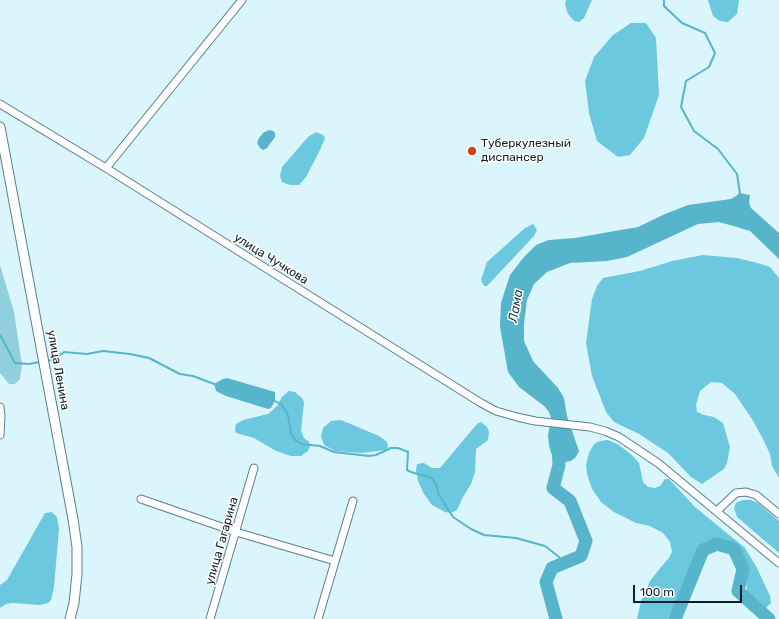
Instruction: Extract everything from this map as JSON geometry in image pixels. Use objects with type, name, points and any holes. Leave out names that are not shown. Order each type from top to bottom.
[{"type":"main road","name":"улица Ленина","points":[[0,127],[77,547],[77,574],[74,603],[70,619]]},
{"type":"street","points":[[106,168],[242,0]]},
{"type":"street","name":"улица Чучкова","points":[[0,104],[106,168],[469,396],[496,410],[517,417],[535,421],[590,428],[605,431],[619,437],[658,463],[779,562]]},
{"type":"street","points":[[0,407],[2,416],[0,435]]},
{"type":"street","name":"улица Гагарина","points":[[210,619],[254,468]]},
{"type":"street","points":[[717,511],[736,493],[746,492],[756,495],[779,514]]},
{"type":"street","points":[[141,500],[236,532],[335,561]]},
{"type":"street","points":[[318,619],[353,501]]},
{"type":"shaded area","points":[[566,0],[592,0],[584,18],[579,22],[574,21],[568,14],[565,5]]},
{"type":"shaded area","points":[[708,0],[739,0],[737,14],[728,22],[720,21],[713,16]]},
{"type":"shaded area","points":[[631,23],[646,23],[656,38],[659,95],[644,138],[630,155],[618,157],[597,141],[589,113],[585,81],[594,57],[613,35]]},
{"type":"shaded area","points":[[316,132],[323,135],[325,138],[306,177],[299,185],[290,185],[282,182],[280,176],[282,167],[308,137]]},
{"type":"shaded area","points":[[533,224],[537,230],[534,236],[487,286],[484,286],[481,280],[487,262],[525,228]]},
{"type":"shaded area","points":[[703,255],[737,258],[761,264],[770,267],[779,278],[779,478],[772,466],[770,454],[752,419],[735,394],[722,383],[711,382],[700,391],[696,405],[697,412],[714,417],[723,423],[730,447],[727,463],[724,469],[702,484],[691,477],[668,453],[639,434],[614,422],[606,412],[592,376],[586,343],[592,299],[597,286],[603,278],[640,271],[672,261]]},
{"type":"shaded area","points":[[0,265],[14,312],[22,365],[20,379],[15,384],[9,384],[0,373]]},
{"type":"shaded area","points":[[289,391],[295,392],[304,402],[301,431],[304,438],[309,442],[310,446],[308,451],[301,456],[291,456],[276,451],[254,438],[236,433],[236,424],[243,420],[268,414],[277,406],[282,397]]},
{"type":"shaded area","points":[[341,420],[379,436],[387,442],[388,447],[386,450],[361,453],[335,451],[324,445],[321,436],[323,428],[331,421]]},
{"type":"shaded area","points":[[481,422],[487,427],[489,432],[488,440],[476,449],[475,472],[471,484],[457,510],[451,513],[445,512],[432,505],[424,494],[418,481],[416,470],[417,464],[424,463],[432,468],[440,468],[477,424]]},
{"type":"shaded area","points":[[608,440],[619,445],[634,457],[639,463],[643,482],[648,487],[655,488],[660,486],[665,479],[669,479],[695,507],[745,548],[757,568],[770,596],[771,603],[766,608],[761,607],[751,598],[747,590],[744,561],[734,547],[728,543],[710,542],[702,546],[697,555],[668,619],[637,619],[641,601],[650,581],[669,558],[672,552],[670,542],[663,533],[650,526],[636,523],[614,512],[601,502],[592,489],[587,474],[586,465],[589,453],[594,444],[600,441]]},
{"type":"shaded area","points":[[743,500],[751,500],[758,503],[779,521],[779,553],[737,517],[734,508],[736,503]]},
{"type":"shaded area","points":[[52,512],[57,517],[59,529],[54,587],[51,600],[48,603],[40,605],[13,603],[6,604],[0,608],[0,585],[7,580],[45,513]]},
{"type":"water","points":[[269,130],[275,133],[275,137],[267,148],[263,150],[257,143],[263,133]]},
{"type":"water","points":[[739,193],[750,195],[749,202],[751,208],[779,233],[779,259],[750,231],[719,222],[698,224],[627,257],[607,261],[570,263],[547,272],[534,284],[527,300],[524,324],[524,341],[533,361],[558,388],[564,398],[567,416],[579,451],[576,457],[571,461],[565,462],[559,460],[551,453],[549,445],[548,436],[551,418],[549,412],[544,406],[519,387],[508,372],[500,327],[501,303],[510,275],[523,258],[536,245],[549,240],[575,238],[638,227],[688,205],[731,199]]},
{"type":"water","points":[[227,378],[275,392],[275,401],[271,408],[268,409],[226,396],[216,391],[214,384]]},
{"type":"waterway","points":[[664,0],[664,6],[682,23],[705,33],[715,53],[709,67],[686,81],[681,107],[694,131],[718,149],[737,174],[740,194]]},
{"type":"waterway","points":[[0,335],[15,363],[29,364],[40,362]]},
{"type":"waterway","points":[[47,361],[55,359],[64,352],[87,354],[103,351],[130,354],[149,358],[180,374],[193,376],[214,384]]},
{"type":"waterway","points":[[275,401],[282,405],[288,415],[291,433],[295,440],[301,444],[320,446],[334,452],[369,456],[376,455],[391,448],[398,448],[408,452],[407,470],[432,478],[439,495],[453,517],[471,529],[484,535],[516,538],[545,546],[559,557],[563,563]]},
{"type":"waterway","name":"Лама","points":[[556,619],[546,582],[552,568],[581,556],[586,541],[570,501],[553,488],[559,465],[558,443]]},
{"type":"waterway","name":"Лама","points":[[675,619],[703,550],[717,544],[734,549],[743,569],[738,591],[769,619]]},
{"type":"place","name":"Туберкулезный диспансер","points":[[472,151]]}]
